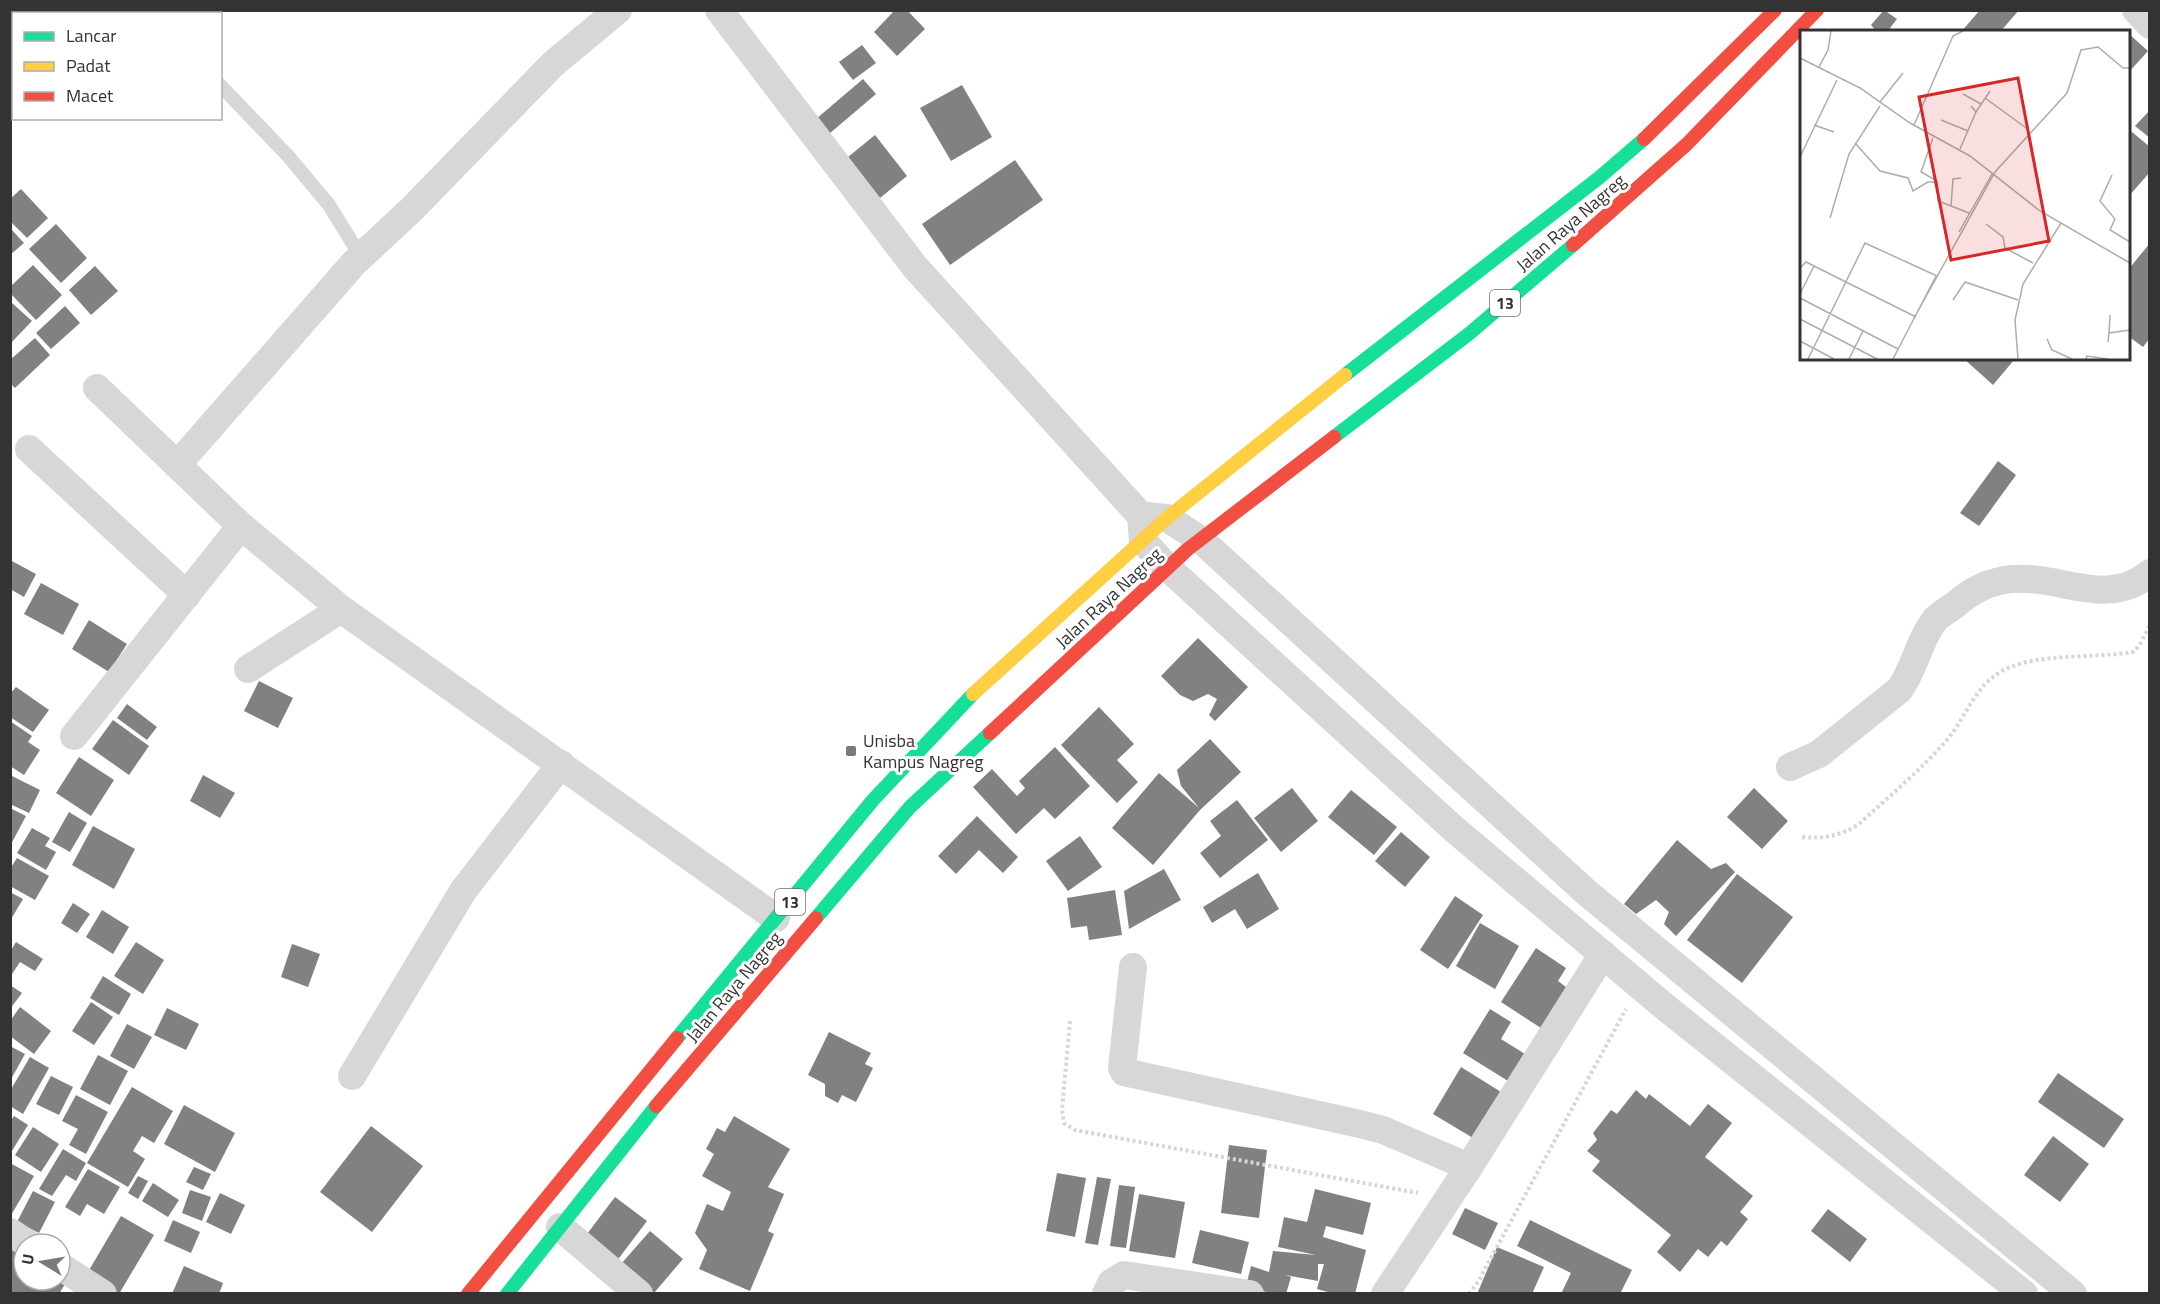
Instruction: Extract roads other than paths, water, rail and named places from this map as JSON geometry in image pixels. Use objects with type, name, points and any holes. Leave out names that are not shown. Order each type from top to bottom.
[{"type":"highway","name":"Jalan Raya Nagreg","points":[[468,1293],[873,800],[966,700],[1150,525],[1600,177],[1660,124],[1775,10]]},
{"type":"highway","name":"Jalan Raya Nagreg","points":[[507,1293],[643,1122],[910,807],[1201,540],[1470,333],[1584,236],[1688,144],[1817,10]]},
{"type":"street","points":[[177,465],[361,257],[411,210],[553,64],[618,10]]},
{"type":"street","points":[[719,10],[915,267],[1150,525],[1168,568],[1448,825],[1640,985],[2024,1293]]},
{"type":"street","points":[[2136,10],[2150,25]]},
{"type":"street","points":[[97,388],[242,526],[341,609],[776,918]]},
{"type":"street","points":[[29,449],[187,595]]},
{"type":"street","points":[[1150,525],[1201,540],[1586,892],[2073,1293]]},
{"type":"street","points":[[74,736],[242,526]]},
{"type":"street","points":[[1790,766],[1825,750],[1899,690],[1909,677],[1934,620],[1985,585],[2004,579],[2033,577],[2083,589],[2107,591],[2125,589],[2150,573]]},
{"type":"street","points":[[248,669],[341,609]]},
{"type":"street","points":[[352,1076],[463,891],[561,764]]},
{"type":"street","points":[[1560,918],[1586,892]]},
{"type":"street","points":[[1385,1293],[1470,1167],[1603,954]]},
{"type":"street","points":[[1133,967],[1122,1068],[1124,1072],[1383,1130],[1470,1167]]},
{"type":"street","points":[[560,1227],[639,1293]]},
{"type":"street","points":[[72,1274],[103,1293]]},
{"type":"street","points":[[1106,1293],[1118,1276],[1130,1284],[1250,1293]]},
{"type":"lane","points":[[222,87],[289,157],[329,205],[361,257]]},
{"type":"place","name":"Unisba Kampus Nagreg","points":[[851,751]]}]
